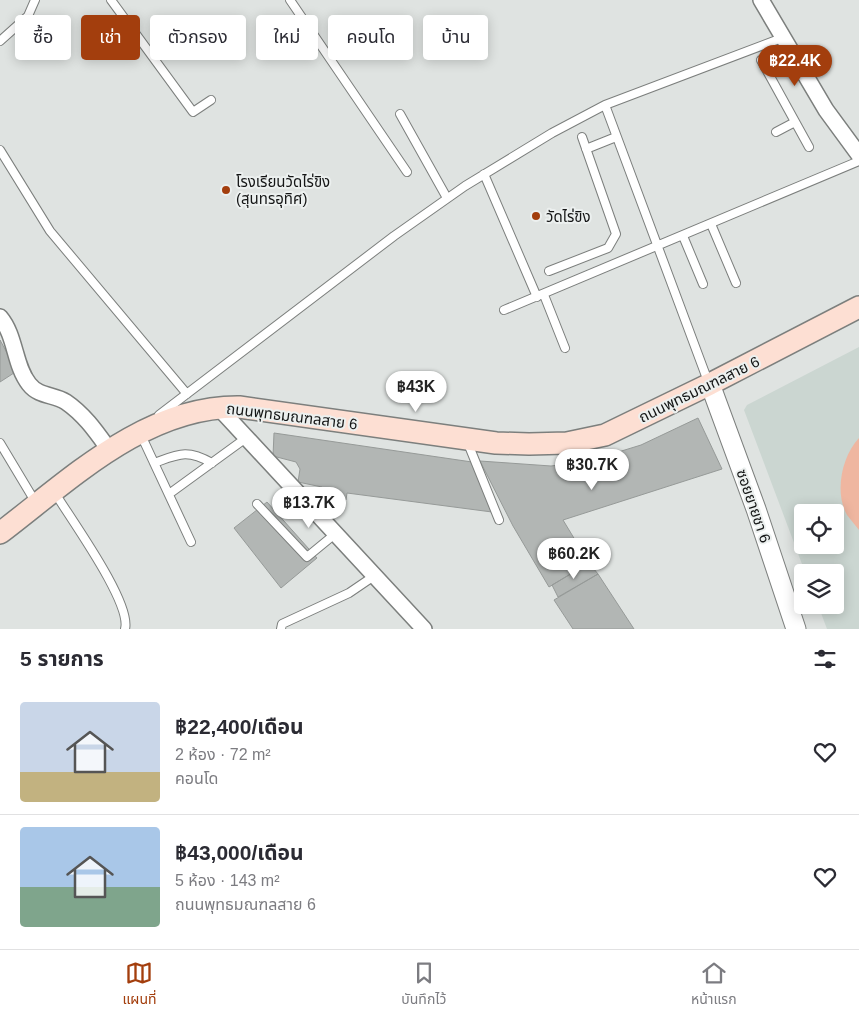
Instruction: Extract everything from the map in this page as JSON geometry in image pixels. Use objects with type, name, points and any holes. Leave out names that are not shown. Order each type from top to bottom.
[{"type":"main road","name":"ถนนพุทธมณฑลสาย 6","points":[[0,533],[126,441],[184,416],[218,407],[239,408],[466,438],[529,444],[567,443],[605,435],[710,384],[859,307]]},
{"type":"street","points":[[761,0],[826,110],[859,155]]},
{"type":"street","points":[[0,317],[7,325],[18,360],[29,384],[41,394],[64,401],[90,423],[126,441]]},
{"type":"street","name":"ซอยยายชา 6","points":[[710,384],[756,509],[796,629]]},
{"type":"street","points":[[218,407],[424,629]]},
{"type":"lane","points":[[0,41],[28,16],[35,0]]},
{"type":"lane","points":[[111,0],[193,112],[211,100]]},
{"type":"lane","points":[[290,0],[407,172]]},
{"type":"lane","points":[[191,542],[154,463],[126,441],[447,198],[552,132],[605,105],[782,38]]},
{"type":"lane","points":[[760,60],[809,147]]},
{"type":"lane","points":[[605,105],[710,384]]},
{"type":"lane","points":[[400,114],[447,198]]},
{"type":"lane","points":[[776,132],[795,122]]},
{"type":"lane","points":[[549,271],[608,248],[616,234],[582,137]]},
{"type":"lane","points":[[586,149],[616,137]]},
{"type":"lane","points":[[0,150],[50,231],[187,394]]},
{"type":"lane","points":[[504,310],[859,161]]},
{"type":"lane","points":[[484,174],[565,348]]},
{"type":"lane","points":[[711,224],[736,284]]},
{"type":"lane","points":[[683,236],[703,284]]},
{"type":"lane","points":[[169,494],[246,438]]},
{"type":"lane","points":[[466,438],[499,520]]},
{"type":"lane","points":[[0,443],[37,505]]},
{"type":"lane","points":[[154,463],[188,453],[196,454],[212,463]]},
{"type":"lane","points":[[54,492],[107,575],[126,618],[125,629]]},
{"type":"lane","points":[[257,504],[307,557],[335,534]]},
{"type":"lane","points":[[281,629],[282,624],[349,593],[374,576]]},
{"type":"shaded area","points":[[859,347],[859,629],[827,629],[821,614],[844,614],[844,564],[802,564],[798,554],[844,554],[844,504],[794,504],[794,543],[744,410],[747,405]]},
{"type":"shaded area","points":[[859,438],[859,530],[847,515],[841,496],[844,464]]},
{"type":"building","points":[[0,340],[17,371],[0,382]]},
{"type":"building","points":[[698,418],[722,469],[563,520],[589,563],[549,587],[513,526],[480,461],[551,466],[589,461],[641,445]]},
{"type":"building","points":[[274,433],[472,462],[492,512],[347,493],[346,500],[321,496],[322,487],[298,482],[300,469],[296,462],[273,456]]},
{"type":"building","points":[[267,502],[317,558],[281,588],[234,528]]},
{"type":"building","points":[[589,563],[598,574],[558,597],[552,585]]},
{"type":"building","points":[[598,574],[634,629],[573,629],[554,600]]},
{"type":"place","name":"โรงเรียนวัดไร่ขิง (สุนทรอุทิศ)","points":[[226,190]]},
{"type":"place","name":"วัดไร่ขิง","points":[[536,216]]}]
